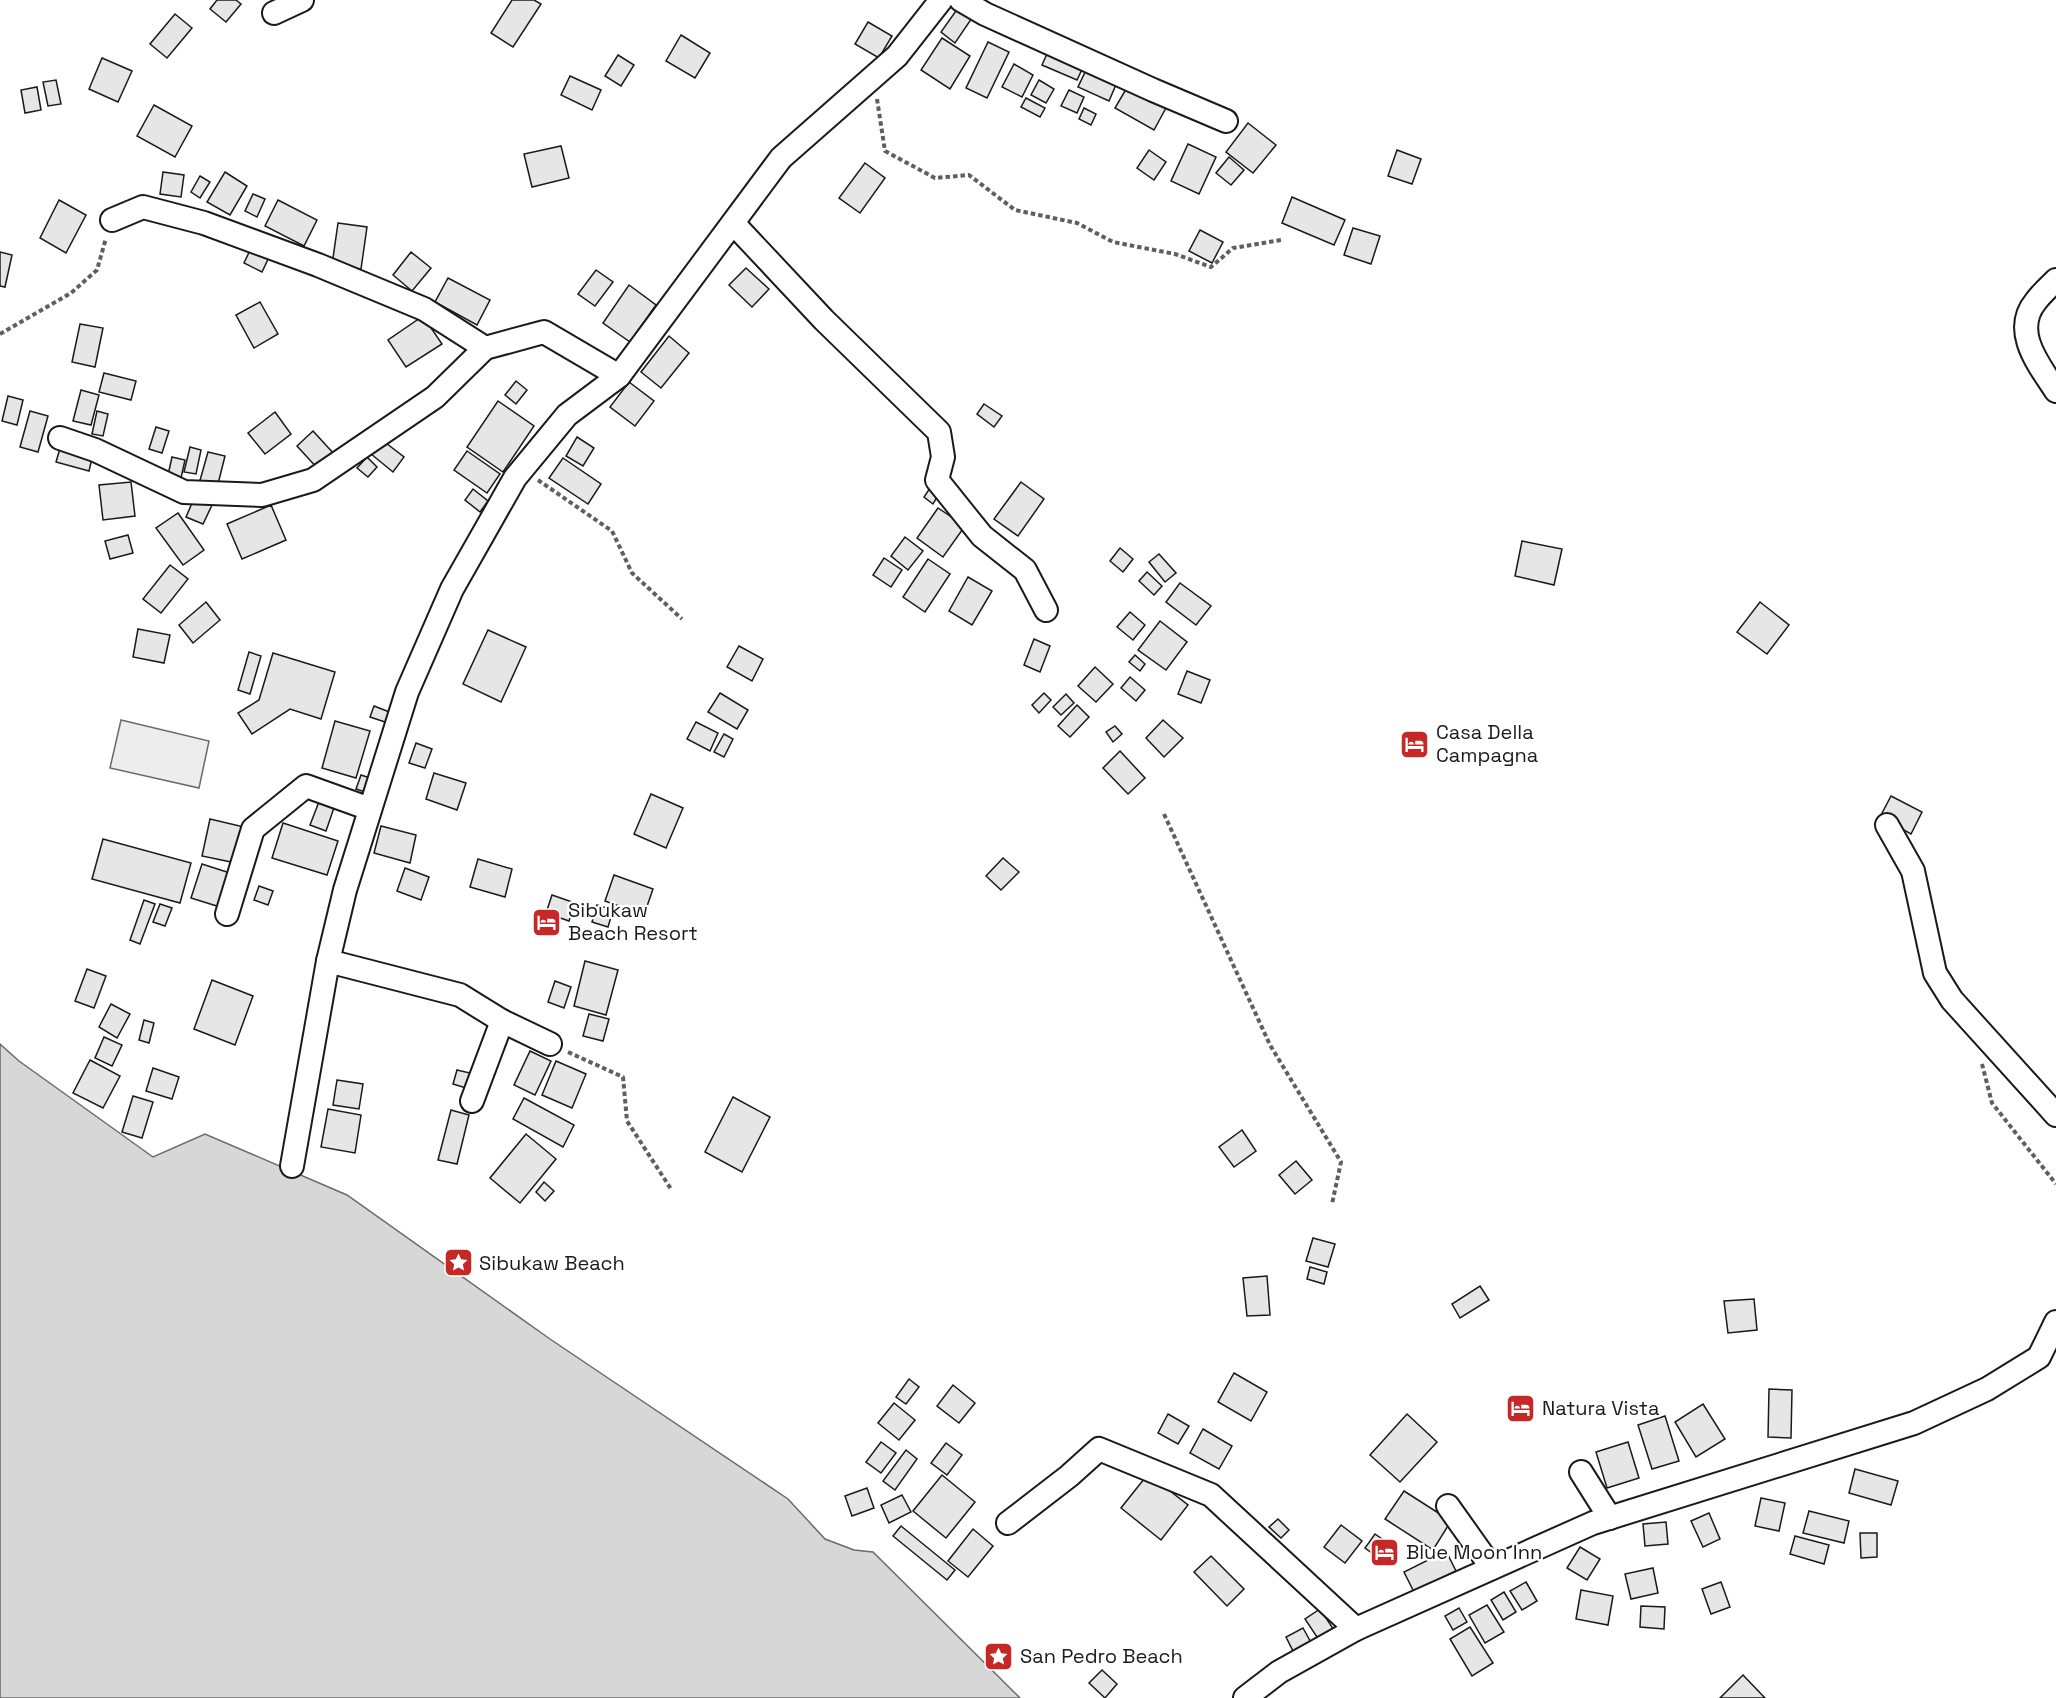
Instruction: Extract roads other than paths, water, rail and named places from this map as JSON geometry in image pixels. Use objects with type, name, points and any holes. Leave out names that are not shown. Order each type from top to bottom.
[{"type":"street","points":[[274,13],[302,0]]},
{"type":"street","points":[[961,0],[985,14],[1226,121]]},
{"type":"street","points":[[292,1166],[328,961],[345,890],[407,692],[448,599],[522,469],[567,415],[619,376],[781,158],[897,56],[933,2]]},
{"type":"street","points":[[112,220],[143,207],[204,223],[318,265],[424,309],[485,348]]},
{"type":"street","points":[[733,223],[824,320],[939,432],[943,457],[937,480],[982,536],[1025,570],[1046,610]]},
{"type":"street","points":[[2056,280],[2034,302],[2026,321],[2029,350],[2056,391]]},
{"type":"street","points":[[60,438],[95,450],[184,492],[262,495],[313,480],[435,397],[485,348],[544,332],[619,376]]},
{"type":"street","points":[[227,914],[253,829],[306,786],[370,809]]},
{"type":"street","points":[[1887,825],[1913,871],[1935,973],[1952,1000],[2056,1115]]},
{"type":"street","points":[[328,961],[460,995],[501,1021],[550,1044]]},
{"type":"street","points":[[472,1101],[501,1021]]},
{"type":"street","points":[[1245,1698],[1279,1672],[1356,1629],[1593,1523],[1914,1423],[1987,1389],[2040,1357],[2056,1322]]},
{"type":"street","points":[[1008,1523],[1069,1476],[1099,1449],[1211,1495],[1356,1629]]},
{"type":"street","points":[[1581,1472],[1610,1518]]},
{"type":"street","points":[[1448,1506],[1492,1568]]},
{"type":"place","name":"Casa Della Campagna","points":[[1415,744]]},
{"type":"place","name":"Sibukaw Beach Resort","points":[[547,922]]},
{"type":"place","name":"Sibukaw Beach","points":[[458,1263]]},
{"type":"place","name":"Natura Vista","points":[[1521,1408]]},
{"type":"place","name":"Blue Moon Inn","points":[[1385,1552]]},
{"type":"place","name":"San Pedro Beach","points":[[999,1656]]}]
